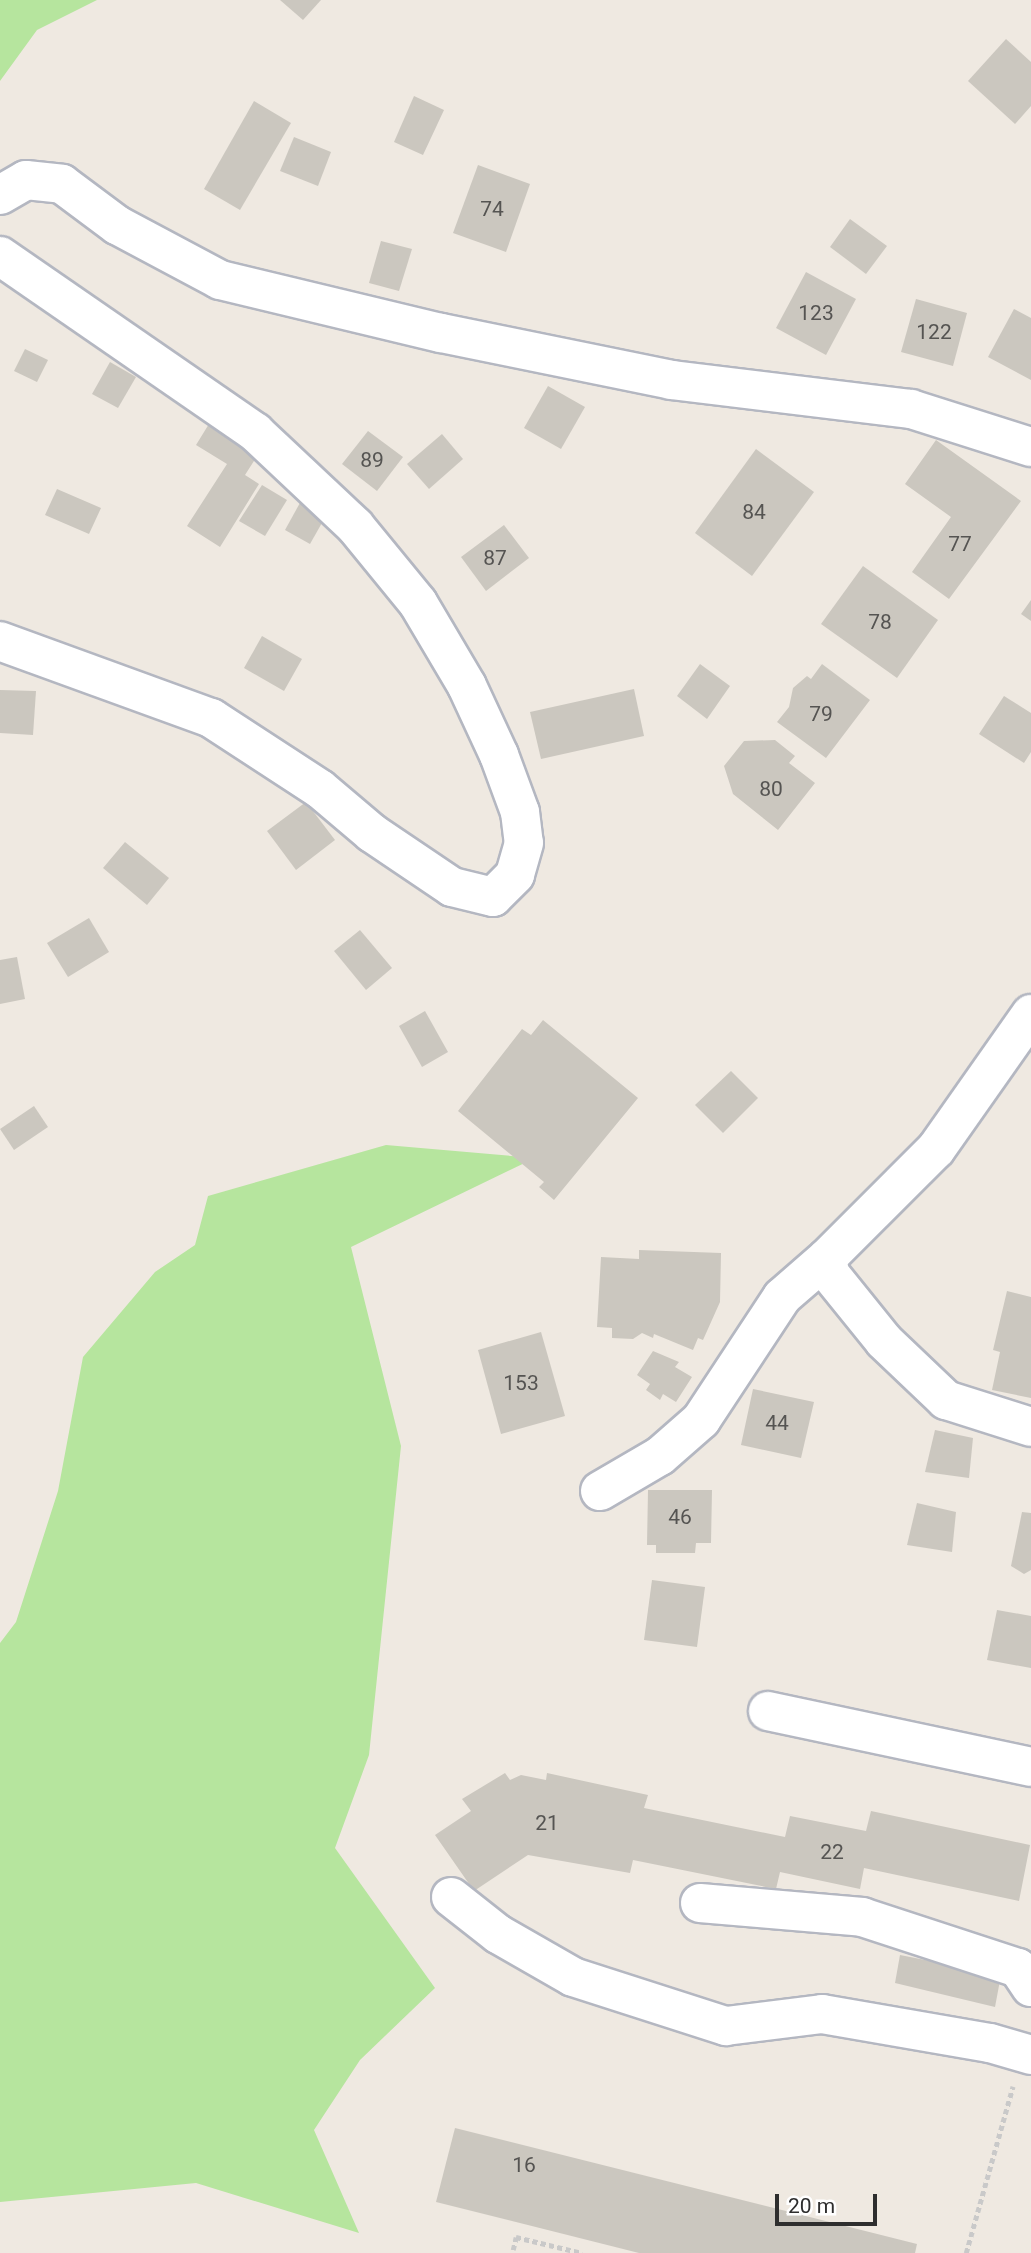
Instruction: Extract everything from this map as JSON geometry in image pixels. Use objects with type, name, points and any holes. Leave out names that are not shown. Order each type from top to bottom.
[{"type":"street","points":[[0,195],[26,180],[62,184],[117,225],[220,280],[441,333],[671,380],[911,409],[1031,447]]},
{"type":"street","points":[[0,256],[255,432],[371,545],[418,603],[467,686],[499,755],[520,813],[524,843],[515,875],[492,897],[452,887],[372,833],[320,789],[211,718],[0,641]]},
{"type":"street","points":[[600,1491],[660,1456],[701,1420],[782,1297],[827,1258],[936,1149],[1031,1014]]},
{"type":"street","points":[[827,1258],[830,1275],[884,1341],[946,1400],[1031,1427]]},
{"type":"street","points":[[768,1711],[1031,1767]]},
{"type":"street","points":[[451,1897],[498,1934],[573,1977],[726,2026],[822,2014],[990,2043],[1031,2055]]},
{"type":"street","points":[[700,1903],[862,1917],[1018,1968],[1031,1987]]},
{"type":"path","points":[[966,2253],[1014,2082],[986,2076],[990,2043]]},
{"type":"path","points":[[513,2250],[516,2236],[582,2253]]},
{"type":"green space","points":[[0,0],[97,0],[37,30],[0,81]]},
{"type":"green space","points":[[386,1145],[535,1158],[351,1247],[401,1446],[369,1755],[335,1848],[435,1988],[360,2060],[314,2130],[359,2233],[196,2183],[0,2202],[0,1643],[16,1622],[58,1491],[83,1357],[155,1272],[195,1245],[208,1196]]},
{"type":"building","points":[[280,0],[321,0],[303,20]]},
{"type":"building","points":[[1006,39],[1031,62],[1031,106],[1015,124],[968,81]]},
{"type":"building","points":[[414,96],[444,110],[423,155],[394,142]]},
{"type":"building","points":[[254,101],[291,123],[240,210],[204,189]]},
{"type":"building","points":[[294,137],[331,152],[318,186],[280,171]]},
{"type":"building","points":[[478,165],[530,184],[506,252],[453,233]]},
{"type":"building","points":[[850,219],[887,246],[866,274],[830,247]]},
{"type":"building","points":[[381,241],[412,249],[399,291],[369,283]]},
{"type":"building","points":[[806,272],[856,299],[826,355],[776,328]]},
{"type":"building","points":[[916,299],[967,313],[953,366],[901,352]]},
{"type":"building","points":[[1014,309],[1031,318],[1031,380],[988,357]]},
{"type":"building","points":[[25,349],[48,360],[37,382],[14,371]]},
{"type":"building","points":[[110,362],[136,377],[118,408],[92,394]]},
{"type":"building","points":[[548,386],[585,407],[561,449],[524,428]]},
{"type":"building","points":[[212,419],[261,450],[245,475],[259,484],[220,547],[187,526],[227,464],[196,445]]},
{"type":"building","points":[[368,431],[403,457],[377,491],[342,464]]},
{"type":"building","points":[[442,434],[463,459],[429,489],[407,464]]},
{"type":"building","points":[[936,440],[1021,501],[949,599],[912,572],[951,517],[905,484]]},
{"type":"building","points":[[756,449],[814,492],[752,576],[695,533]]},
{"type":"building","points":[[262,485],[287,500],[265,536],[239,521]]},
{"type":"building","points":[[57,489],[101,508],[89,534],[45,515]]},
{"type":"building","points":[[301,501],[327,514],[310,544],[285,530]]},
{"type":"building","points":[[504,525],[529,558],[486,591],[461,557]]},
{"type":"building","points":[[863,566],[938,620],[897,678],[821,624]]},
{"type":"building","points":[[1031,600],[1031,621],[1021,614]]},
{"type":"building","points":[[262,636],[302,659],[284,691],[244,668]]},
{"type":"building","points":[[700,664],[730,686],[707,719],[677,696]]},
{"type":"building","points":[[822,664],[870,700],[826,758],[777,722],[789,707],[793,688],[807,676],[811,679]]},
{"type":"building","points":[[634,689],[644,736],[541,759],[530,712]]},
{"type":"building","points":[[0,690],[36,691],[33,735],[0,733]]},
{"type":"building","points":[[1004,696],[1031,713],[1031,752],[1024,763],[979,734]]},
{"type":"building","points":[[775,740],[795,756],[789,763],[815,783],[778,830],[733,794],[724,766],[744,741]]},
{"type":"building","points":[[306,802],[335,840],[296,870],[267,831]]},
{"type":"building","points":[[125,842],[169,878],[147,905],[103,868]]},
{"type":"building","points":[[89,918],[109,952],[68,977],[47,943]]},
{"type":"building","points":[[360,930],[392,968],[366,990],[334,951]]},
{"type":"building","points":[[17,957],[25,999],[0,1004],[0,960]]},
{"type":"building","points":[[425,1011],[448,1052],[422,1067],[399,1026]]},
{"type":"building","points":[[543,1020],[638,1098],[554,1200],[539,1187],[544,1182],[458,1111],[522,1029],[531,1035]]},
{"type":"building","points":[[731,1071],[758,1098],[723,1133],[695,1105]]},
{"type":"building","points":[[34,1106],[48,1127],[14,1150],[0,1129]]},
{"type":"building","points":[[639,1250],[721,1253],[720,1302],[703,1340],[698,1338],[693,1350],[654,1334],[653,1338],[642,1333],[633,1339],[612,1338],[612,1328],[597,1327],[601,1257],[639,1259]]},
{"type":"building","points":[[1007,1291],[1031,1297],[1031,1398],[992,1390],[1000,1352],[993,1350]]},
{"type":"building","points":[[541,1332],[565,1416],[501,1434],[478,1350]]},
{"type":"building","points":[[653,1351],[679,1362],[675,1367],[692,1377],[676,1402],[663,1394],[660,1400],[646,1390],[650,1384],[637,1375]]},
{"type":"building","points":[[753,1389],[814,1402],[801,1458],[741,1445]]},
{"type":"building","points":[[935,1430],[973,1438],[969,1478],[925,1472]]},
{"type":"building","points":[[648,1490],[712,1490],[711,1543],[696,1543],[695,1553],[656,1553],[656,1545],[647,1545]]},
{"type":"building","points":[[917,1503],[956,1512],[952,1552],[907,1545]]},
{"type":"building","points":[[1022,1512],[1031,1513],[1031,1570],[1024,1574],[1011,1566]]},
{"type":"building","points":[[652,1580],[705,1587],[697,1647],[644,1640]]},
{"type":"building","points":[[997,1610],[1031,1616],[1031,1668],[987,1660]]},
{"type":"building","points":[[505,1773],[510,1780],[521,1775],[546,1780],[547,1773],[648,1795],[644,1808],[785,1837],[790,1816],[866,1831],[871,1811],[1030,1845],[1019,1901],[864,1868],[860,1889],[780,1872],[776,1889],[633,1860],[630,1873],[528,1855],[474,1891],[435,1835],[471,1811],[462,1799]]},
{"type":"building","points":[[900,1955],[1001,1975],[995,2007],[895,1983]]},
{"type":"building","points":[[455,2128],[917,2244],[915,2253],[639,2253],[436,2202]]}]
